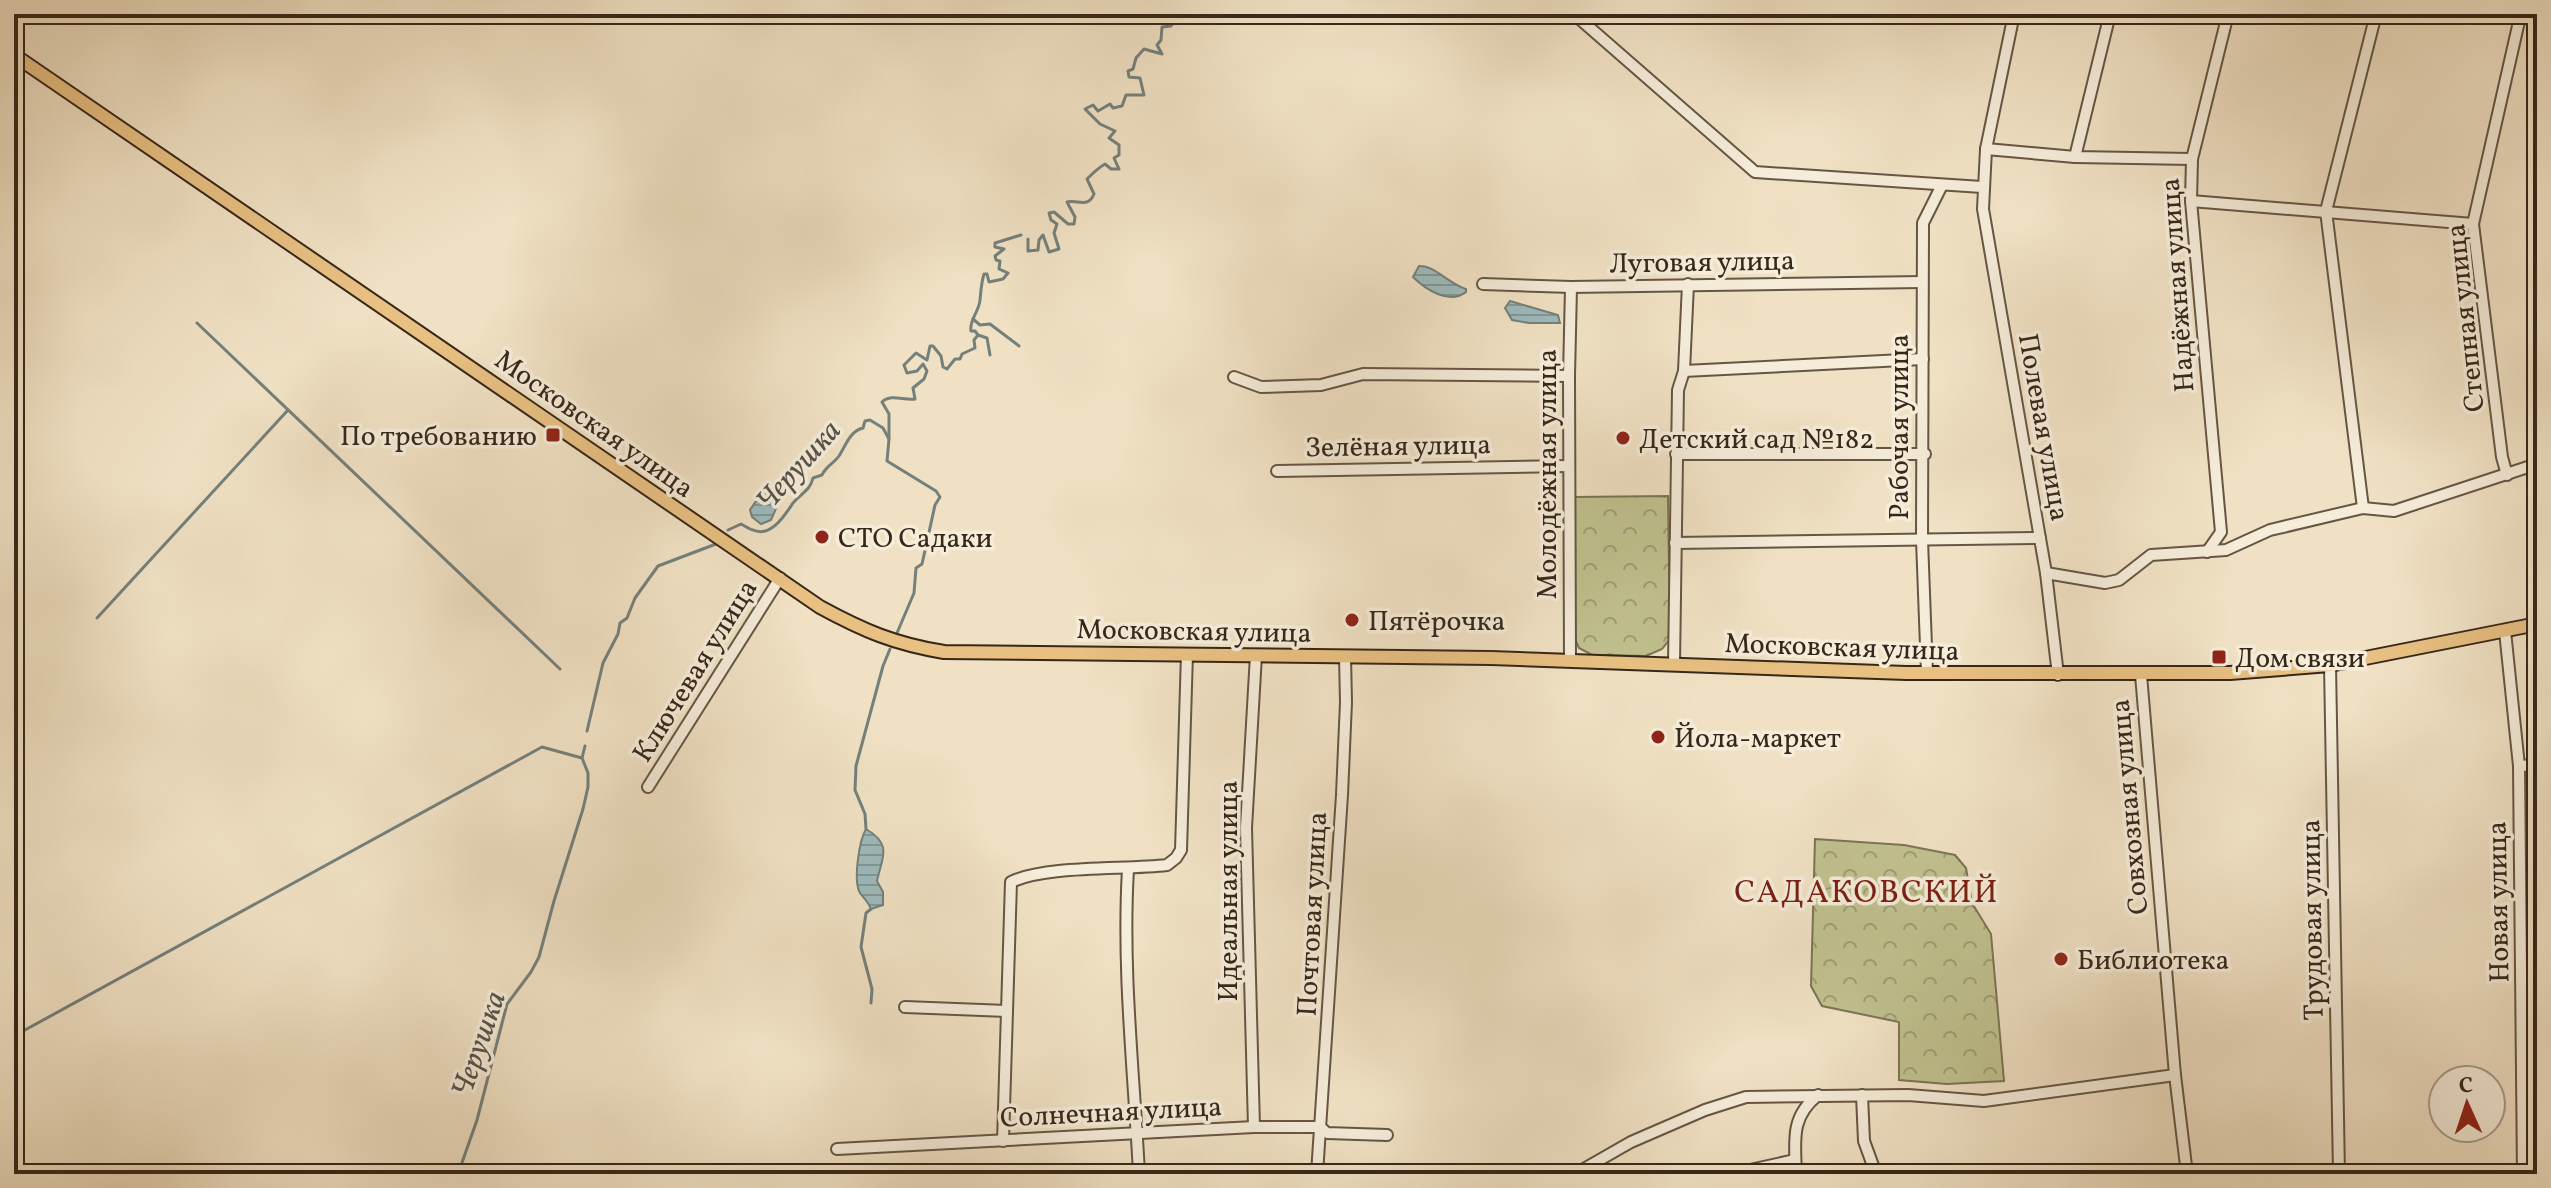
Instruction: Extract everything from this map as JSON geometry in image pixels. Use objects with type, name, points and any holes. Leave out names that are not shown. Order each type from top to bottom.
[{"type":"main road","name":"Московская улица","points":[[14,55],[820,607],[865,631],[906,646],[944,652],[1345,656],[1927,673],[2141,675],[2266,672],[2330,665],[2537,624]]},
{"type":"street","points":[[1574,14],[1755,172],[1982,187]]},
{"type":"street","name":"Полевая улица","points":[[2014,14],[1986,149],[1983,209],[2046,573],[2058,675]]},
{"type":"street","points":[[2075,157],[2110,14]]},
{"type":"street","name":"Надёжная улица","points":[[2207,552],[2221,532],[2191,201],[2192,159],[2228,14]]},
{"type":"street","points":[[2363,508],[2326,211],[2376,14]]},
{"type":"street","name":"Степная улица","points":[[2507,475],[2502,457],[2473,224],[2515,15]]},
{"type":"street","points":[[1986,149],[2075,157],[2192,159]]},
{"type":"street","name":"Рабочая улица","points":[[1927,673],[1922,540],[1925,454],[1923,223],[1942,185]]},
{"type":"street","points":[[2191,201],[2473,224]]},
{"type":"street","name":"Луговая улица","points":[[1483,284],[1571,287],[1922,282]]},
{"type":"street","points":[[1674,664],[1678,390],[1684,371],[1688,284]]},
{"type":"street","name":"Молодёжная улица","points":[[1570,661],[1571,287]]},
{"type":"street","points":[[1684,371],[1923,359]]},
{"type":"street","points":[[1234,377],[1261,387],[1276,387],[1321,385],[1363,374],[1569,376]]},
{"type":"street","points":[[1676,454],[1925,454]]},
{"type":"street","points":[[2046,573],[2105,583],[2119,580],[2151,555],[2226,550],[2270,530],[2363,508],[2394,511],[2537,464]]},
{"type":"street","name":"Зелёная улица","points":[[1277,471],[1569,466]]},
{"type":"street","points":[[1675,543],[2040,538]]},
{"type":"street","name":"Ключевая улица","points":[[648,787],[780,578]]},
{"type":"street","name":"Новая улица","points":[[2505,631],[2519,766],[2523,1174]]},
{"type":"street","points":[[1003,1141],[1011,882],[1064,871],[1167,865],[1176,858],[1181,850],[1187,654]]},
{"type":"street","name":"Идеальная улица","points":[[1254,1127],[1246,828],[1256,655]]},
{"type":"street","name":"Почтовая улица","points":[[1317,1174],[1342,795],[1345,656]]},
{"type":"street","name":"Трудовая улица","points":[[2330,665],[2339,1174]]},
{"type":"street","name":"Совхозная улица","points":[[2141,675],[2175,1075],[2187,1174]]},
{"type":"street","points":[[2519,766],[2537,765]]},
{"type":"street","points":[[1128,869],[1125,920],[1139,1174]]},
{"type":"street","points":[[905,1007],[1007,1011]]},
{"type":"street","points":[[1575,1174],[1631,1142],[1705,1110],[1746,1097],[1932,1096],[1984,1101],[2175,1075]]},
{"type":"street","points":[[1796,1174],[1796,1121],[1804,1106],[1818,1095]]},
{"type":"street","points":[[1862,1095],[1864,1141],[1876,1174]]},
{"type":"street","name":"Солнечная улица","points":[[837,1149],[1254,1127],[1320,1127],[1327,1133],[1387,1135]]},
{"type":"street","points":[[1732,1174],[1795,1160]]},
{"type":"green space","points":[[1668,496],[1670,639],[1662,649],[1646,656],[1592,655],[1579,648],[1574,637],[1573,497]]},
{"type":"green space","points":[[1815,839],[1904,845],[1955,855],[1966,868],[1972,903],[1991,934],[2004,1081],[1947,1084],[1899,1080],[1899,1022],[1822,1006],[1811,986]]},
{"type":"water","points":[[1419,266],[1436,272],[1466,289],[1466,292],[1453,297],[1431,291],[1413,277]]},
{"type":"water","points":[[1510,301],[1558,315],[1560,323],[1512,320],[1505,308]]},
{"type":"water","points":[[774,485],[782,495],[771,520],[761,524],[752,517],[750,510],[758,498]]},
{"type":"water","points":[[866,829],[880,840],[884,852],[877,881],[883,892],[883,905],[871,909],[860,893],[857,880],[859,851]]},
{"type":"waterway","name":"Черушка","points":[[1028,239],[1028,251],[1038,250],[1043,235],[1049,252],[1059,249],[1054,233],[1057,224],[1051,220],[1049,213],[1054,212],[1068,224],[1074,224],[1075,217],[1067,202],[1092,199],[1094,194],[1087,179],[1105,164],[1111,169],[1119,169],[1114,158],[1119,155],[1119,145],[1109,138],[1115,131],[1100,124],[1085,109],[1093,105],[1098,111],[1110,104],[1113,108],[1122,106],[1126,95],[1144,95],[1140,78],[1129,77],[1128,71],[1133,69],[1136,58],[1144,49],[1162,54],[1157,45],[1161,40],[1162,27],[1171,26],[1176,19],[1168,19],[1165,14]]},
{"type":"waterway","name":"Черушка","points":[[728,530],[741,524],[760,532],[777,524],[813,478],[822,475],[852,435],[863,428],[865,421],[870,420],[883,428],[889,439],[889,414],[882,402],[893,398],[915,399],[913,388],[924,379],[927,371],[923,364],[917,371],[907,373],[904,365],[916,353],[927,360],[930,346],[933,346],[947,369],[955,359],[960,359],[962,354],[975,348],[974,340],[978,335],[971,331],[971,327],[984,274],[987,274],[989,282],[1003,279],[1008,273],[999,269],[1000,261],[995,256],[1004,249],[995,247],[995,243],[1021,235]]},
{"type":"waterway","points":[[973,319],[980,325],[990,324],[1019,346]]},
{"type":"waterway","points":[[197,323],[560,669]]},
{"type":"waterway","points":[[978,335],[987,338],[990,355]]},
{"type":"waterway","points":[[97,618],[288,410]]},
{"type":"waterway","points":[[889,439],[887,461],[936,491],[940,497],[935,505],[922,564],[916,568],[914,593],[897,633]]},
{"type":"waterway","name":"Черушка","points":[[587,731],[603,663],[618,634],[620,623],[627,618],[635,598],[658,566],[716,544]]},
{"type":"waterway","points":[[866,829],[865,814],[855,790],[856,766],[890,649]]},
{"type":"waterway","name":"Черушка","points":[[458,1174],[477,1120],[507,1004],[539,957],[583,809],[588,787],[588,773],[582,758],[585,746]]},
{"type":"waterway","points":[[14,1036],[542,747],[582,758]]},
{"type":"waterway","points":[[871,909],[866,913],[861,947],[872,989],[871,1003]]},
{"type":"place","name":"По требованию","points":[[553,435]]},
{"type":"place","name":"Детский сад №182","points":[[1623,438]]},
{"type":"place","name":"СТО Садаки","points":[[822,537]]},
{"type":"place","name":"Пятёрочка","points":[[1352,620]]},
{"type":"place","name":"Дом связи","points":[[2219,657]]},
{"type":"place","name":"Йола-маркет","points":[[1658,737]]},
{"type":"place","name":"Библиотека","points":[[2061,959]]},
{"type":"district","name":"САДАКОВСКИЙ","points":[[1867,891]]}]
